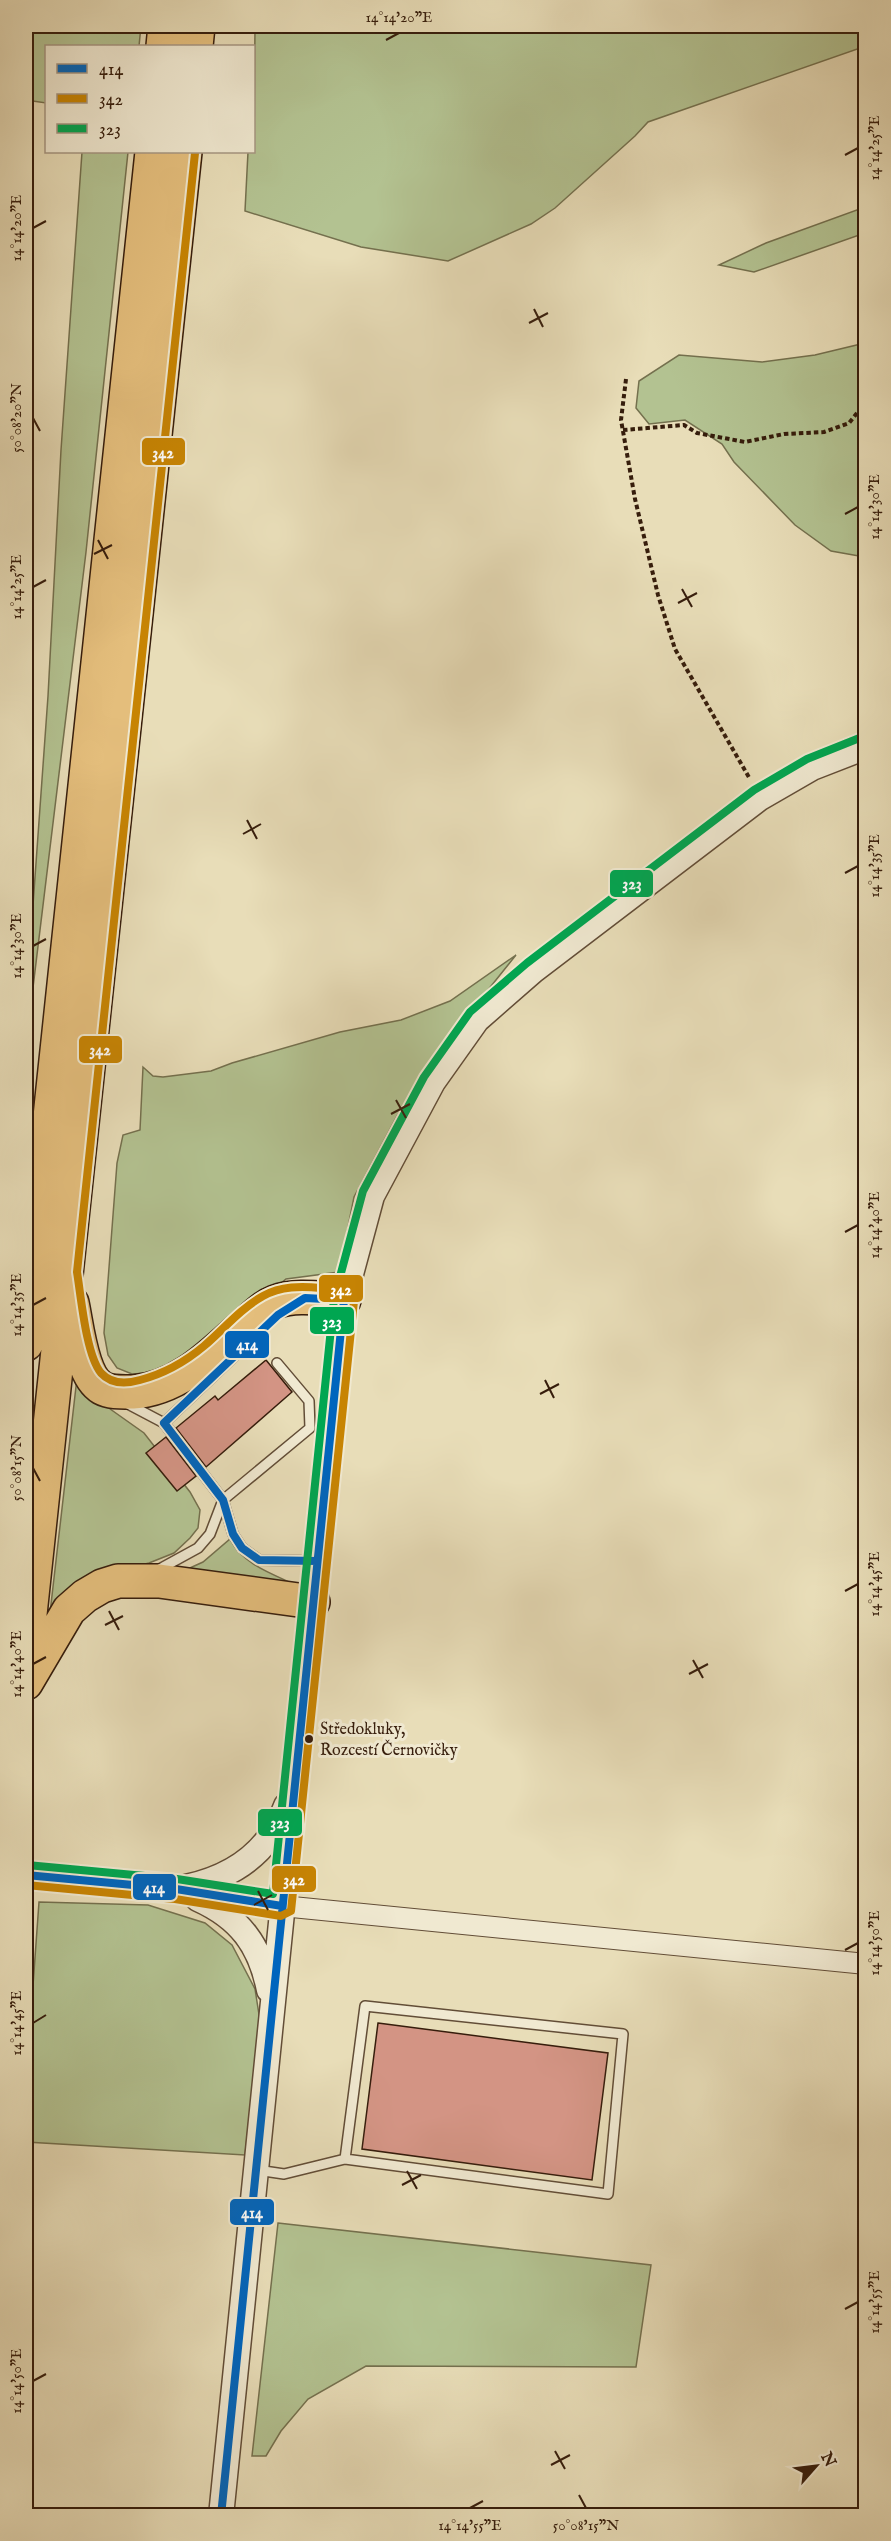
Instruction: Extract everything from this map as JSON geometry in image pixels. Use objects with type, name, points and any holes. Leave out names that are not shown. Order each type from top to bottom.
[{"type":"highway","points":[[163,45],[165,26]]},
{"type":"highway","points":[[196,45],[198,26]]},
{"type":"highway","points":[[26,1344],[152,153]]},
{"type":"highway","points":[[26,1652],[185,153]]},
{"type":"highway","points":[[66,1272],[84,1360],[93,1380],[101,1387],[111,1391],[141,1391],[184,1375],[274,1302],[305,1298],[344,1300]]},
{"type":"highway","points":[[26,1683],[69,1610],[102,1586],[118,1581],[138,1580],[313,1602]]},
{"type":"street","points":[[221,2516],[344,1300],[372,1196],[433,1082],[477,1020],[533,971],[760,798],[812,768],[866,747]]},
{"type":"street","points":[[176,1889],[207,1882],[230,1873],[252,1858],[269,1840],[283,1815],[294,1784]]},
{"type":"street","points":[[26,1875],[176,1889],[282,1906],[866,1964]]},
{"type":"street","points":[[176,1889],[224,1912],[242,1928],[257,1952],[266,1974],[272,2004]]},
{"type":"lane","points":[[164,1423],[278,1315],[305,1298]]},
{"type":"lane","points":[[138,1580],[198,1548],[210,1534],[223,1500],[310,1428],[309,1401],[277,1363]]},
{"type":"lane","points":[[111,1391],[125,1402],[164,1423],[223,1500],[232,1534],[242,1548],[259,1560],[317,1561]]},
{"type":"lane","points":[[257,2170],[284,2174],[345,2159],[608,2194],[623,2034],[365,2006],[345,2159]]},
{"type":"path","points":[[626,379],[621,420],[642,531],[658,595],[675,649],[702,699],[736,752],[760,798]]},
{"type":"path","points":[[623,430],[684,425],[697,433],[745,442],[784,434],[824,432],[849,423],[866,402]]},
{"type":"green space","points":[[26,26],[141,26],[139,45],[45,45],[45,103],[26,100]]},
{"type":"green space","points":[[255,26],[865,26],[866,46],[648,122],[555,208],[531,224],[448,261],[361,247],[245,211],[248,153],[255,153]]},
{"type":"green space","points":[[82,153],[128,153],[86,552],[26,1045],[26,969],[33,905],[48,696],[61,450]]},
{"type":"green space","points":[[865,207],[865,233],[754,272],[719,265],[766,243]]},
{"type":"green space","points":[[865,343],[866,554],[859,556],[831,551],[795,525],[734,462],[722,444],[685,420],[649,424],[636,408],[639,381],[679,355],[762,362],[815,355]]},
{"type":"green space","points":[[516,955],[455,1031],[397,1116],[354,1197],[339,1272],[286,1279],[232,1324],[164,1372],[132,1374],[117,1368],[108,1355],[104,1333],[117,1163],[123,1135],[140,1130],[143,1067],[153,1076],[163,1077],[211,1071],[340,1032],[401,1020],[450,1001]]},
{"type":"green space","points":[[32,1096],[26,1155],[26,1097]]},
{"type":"green space","points":[[77,1378],[96,1399],[144,1433],[190,1492],[200,1510],[198,1528],[174,1553],[149,1563],[113,1572],[50,1613]]},
{"type":"green space","points":[[230,1539],[243,1556],[251,1562],[298,1586],[183,1571],[203,1562]]},
{"type":"green space","points":[[39,1902],[148,1905],[205,1923],[232,1945],[255,1989],[260,2021],[245,2155],[26,2142],[26,2083]]},
{"type":"green space","points":[[278,2223],[651,2265],[636,2367],[366,2366],[308,2399],[281,2431],[266,2456],[252,2456]]},
{"type":"building","points":[[266,1360],[292,1392],[206,1467],[176,1428],[215,1396],[218,1400]]},
{"type":"building","points":[[166,1437],[196,1476],[177,1491],[146,1453]]},
{"type":"building","points":[[378,2023],[608,2053],[592,2180],[362,2149]]},
{"type":"transit line","name":"342","points":[[26,1885],[175,1899],[281,1916],[291,1911],[354,1301],[352,1293],[341,1289],[299,1287],[277,1290],[247,1307],[204,1346],[181,1362],[165,1371],[129,1382],[109,1379],[101,1373],[91,1353],[82,1310],[77,1272],[195,153]]},
{"type":"transit line","name":"323","points":[[27,1865],[177,1879],[273,1894],[334,1299],[363,1191],[424,1077],[470,1012],[527,963],[754,790],[807,759],[862,737]]},
{"type":"transit line","name":"414","points":[[164,1423],[278,1315],[305,1298],[344,1300]]},
{"type":"transit line","name":"414","points":[[221,2516],[344,1300]]},
{"type":"transit line","name":"414","points":[[164,1423],[223,1500],[233,1534],[242,1548],[259,1560],[317,1561]]},
{"type":"transit line","name":"414","points":[[26,1875],[176,1889],[282,1906]]},
{"type":"place","name":"Středokluky, Rozcestí Černovičky","points":[[309,1739]]}]
